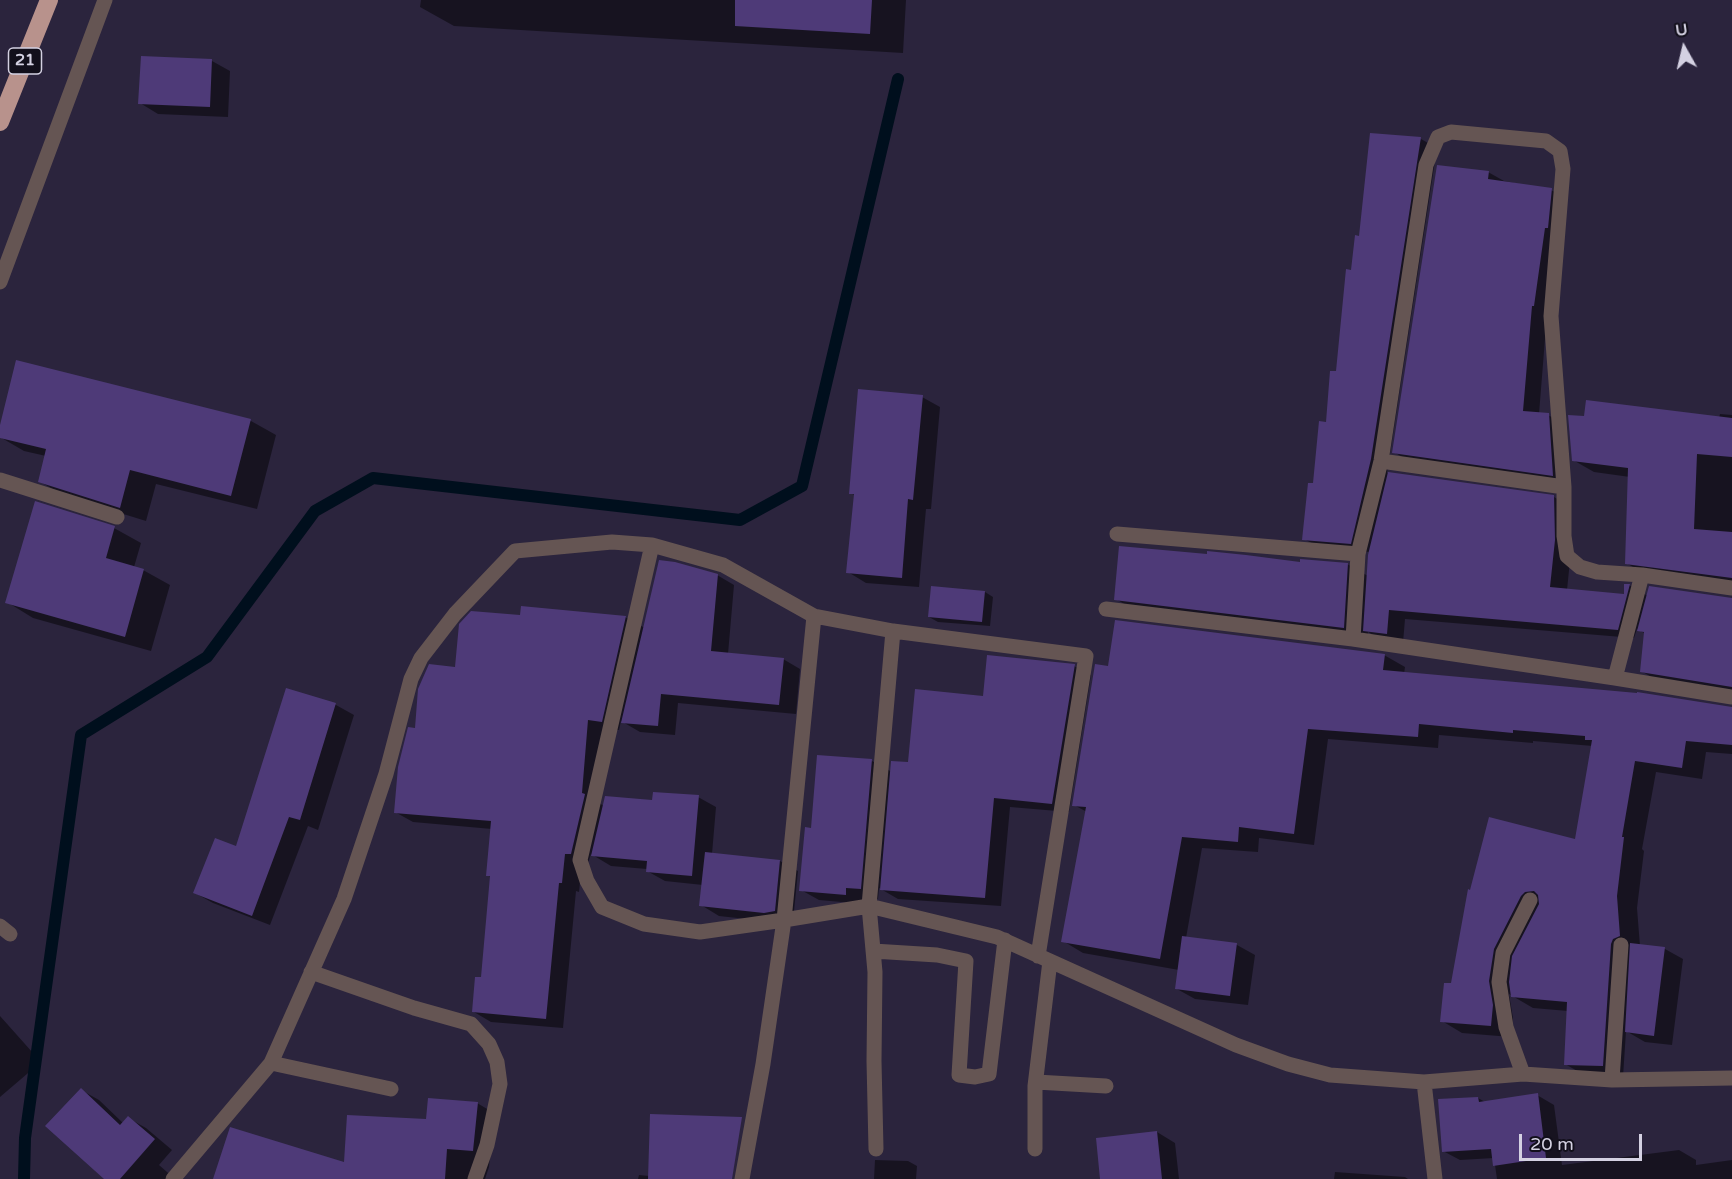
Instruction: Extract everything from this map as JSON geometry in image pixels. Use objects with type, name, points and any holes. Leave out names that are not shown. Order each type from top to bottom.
[{"type":"highway","name":"21","points":[[0,122],[49,0]]},
{"type":"street","points":[[0,282],[105,0]]},
{"type":"street","points":[[1353,639],[1358,554],[1381,461],[1426,165],[1438,137],[1451,132],[1546,141],[1560,151],[1563,169],[1551,316],[1567,556],[1580,567],[1597,572],[1642,575],[1732,588]]},
{"type":"street","points":[[1381,461],[1564,487]]},
{"type":"street","points":[[0,480],[117,516]]},
{"type":"street","points":[[1117,534],[1358,554]]},
{"type":"street","points":[[180,1177],[271,1063],[344,899],[386,774],[411,679],[421,658],[455,614],[515,552],[612,542],[652,545],[723,565],[814,615],[893,631],[1086,656],[1044,958],[1036,1082],[1035,1149]]},
{"type":"street","points":[[652,545],[579,860],[602,908],[644,924],[700,932],[869,906],[997,937],[1236,1045],[1288,1064],[1330,1075],[1424,1082],[1523,1074],[1612,1080],[1732,1078]]},
{"type":"street","points":[[1615,678],[1642,575]]},
{"type":"street","points":[[1106,609],[1353,639],[1732,697]]},
{"type":"street","points":[[742,1179],[763,1064],[784,920],[814,615]]},
{"type":"street","points":[[876,1149],[875,972],[869,906],[893,631]]},
{"type":"street","points":[[1523,1074],[1506,1028],[1499,982],[1503,953],[1530,900]]},
{"type":"street","points":[[873,951],[937,955],[966,961],[959,1075],[975,1077],[988,1074],[1005,940]]},
{"type":"street","points":[[1612,1080],[1621,945]]},
{"type":"street","points":[[311,972],[414,1008],[471,1024],[489,1044],[497,1062],[500,1084],[487,1144],[475,1179]]},
{"type":"street","points":[[271,1063],[391,1089]]},
{"type":"street","points":[[1036,1082],[1106,1086]]},
{"type":"street","points":[[1424,1082],[1435,1179]]},
{"type":"building","points":[[735,0],[872,0],[870,34],[735,26]]},
{"type":"building","points":[[141,56],[212,59],[210,107],[138,104]]},
{"type":"building","points":[[1370,133],[1421,137],[1371,459],[1351,544],[1302,540],[1308,483],[1313,483],[1319,421],[1326,422],[1330,371],[1336,371],[1346,269],[1351,270],[1355,235],[1359,236]]},
{"type":"building","points":[[1437,165],[1489,171],[1488,179],[1552,188],[1548,228],[1545,228],[1534,306],[1532,306],[1523,411],[1549,413],[1553,476],[1392,453]]},
{"type":"building","points":[[16,360],[251,419],[231,496],[130,470],[120,508],[38,482],[46,449],[0,438],[0,425]]},
{"type":"building","points":[[858,389],[923,395],[913,500],[908,499],[902,578],[846,573],[854,494],[849,494]]},
{"type":"building","points":[[1586,400],[1732,418],[1732,457],[1697,454],[1694,529],[1732,532],[1732,578],[1625,564],[1628,468],[1572,461],[1568,415],[1584,416]]},
{"type":"building","points":[[1388,472],[1554,495],[1555,540],[1550,587],[1624,594],[1624,584],[1630,584],[1618,630],[1389,610],[1387,634],[1363,631],[1368,555]]},
{"type":"building","points":[[35,501],[115,526],[106,558],[144,569],[125,637],[5,603]]},
{"type":"building","points":[[1119,546],[1207,554],[1207,551],[1300,562],[1300,559],[1348,563],[1344,628],[1114,600]]},
{"type":"building","points":[[659,560],[718,574],[711,651],[784,658],[779,705],[661,694],[658,726],[621,723]]},
{"type":"building","points":[[931,586],[985,591],[982,622],[928,617]]},
{"type":"building","points":[[1649,586],[1732,598],[1732,687],[1640,672],[1644,632],[1637,631]]},
{"type":"building","points":[[521,606],[626,616],[602,722],[588,720],[582,793],[585,794],[571,854],[565,854],[562,883],[559,883],[546,1019],[472,1012],[475,977],[481,977],[490,876],[486,876],[491,821],[394,813],[398,767],[408,727],[415,728],[418,689],[429,664],[455,667],[459,624],[471,611],[520,615]]},
{"type":"building","points":[[1115,620],[1385,654],[1383,670],[1637,692],[1732,707],[1732,745],[1686,741],[1682,768],[1635,761],[1622,837],[1624,837],[1617,896],[1620,936],[1613,939],[1611,944],[1603,1066],[1564,1065],[1567,1002],[1511,997],[1509,982],[1512,956],[1539,904],[1538,895],[1534,891],[1525,892],[1521,896],[1494,949],[1489,981],[1493,1005],[1491,1026],[1440,1022],[1444,983],[1451,983],[1468,889],[1470,890],[1489,817],[1575,839],[1592,740],[1585,740],[1585,736],[1513,730],[1513,733],[1419,724],[1418,737],[1308,729],[1294,834],[1239,827],[1238,842],[1182,837],[1160,959],[1061,942],[1086,807],[1072,806],[1095,664],[1108,666]]},
{"type":"building","points":[[987,655],[1075,664],[1052,804],[994,798],[985,898],[880,890],[891,761],[908,762],[915,689],[983,696]]},
{"type":"building","points":[[286,688],[336,703],[300,820],[289,817],[252,916],[193,893],[215,838],[236,846]]},
{"type":"building","points":[[817,755],[872,759],[861,889],[846,888],[846,895],[799,891],[805,827],[811,828]]},
{"type":"building","points":[[653,792],[699,795],[692,876],[646,872],[647,861],[591,856],[605,796],[652,800]]},
{"type":"building","points":[[705,852],[780,860],[775,911],[764,913],[699,906]]},
{"type":"building","points":[[1182,936],[1237,943],[1230,996],[1175,989]]},
{"type":"building","points":[[1630,943],[1665,947],[1654,1036],[1625,1032]]},
{"type":"building","points":[[81,1088],[120,1125],[128,1116],[155,1139],[120,1179],[104,1179],[45,1126]]},
{"type":"building","points":[[1538,1093],[1546,1158],[1493,1166],[1491,1149],[1442,1152],[1438,1099],[1478,1097],[1479,1102]]},
{"type":"building","points":[[428,1098],[478,1102],[473,1151],[447,1149],[445,1179],[213,1179],[230,1127],[344,1162],[347,1115],[426,1119]]},
{"type":"building","points":[[650,1114],[742,1117],[732,1179],[648,1179]]},
{"type":"building","points":[[1157,1131],[1162,1179],[1100,1179],[1096,1138]]},
{"type":"waterway","points":[[24,1179],[25,1138],[81,735],[207,657],[315,511],[373,478],[740,520],[802,486],[898,79]]}]
